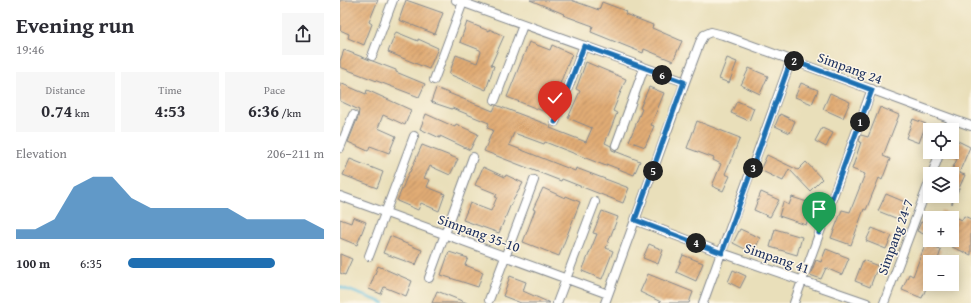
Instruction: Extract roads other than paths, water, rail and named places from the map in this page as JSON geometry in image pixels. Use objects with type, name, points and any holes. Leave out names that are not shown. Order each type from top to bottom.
[{"type":"street","points":[[372,56],[393,0]]},
{"type":"street","points":[[434,80],[459,1],[684,82],[605,303]]},
{"type":"street","points":[[495,100],[523,25]]},
{"type":"street","name":"Simpang 24","points":[[684,82],[700,42],[704,35],[712,32],[971,126]]},
{"type":"street","points":[[555,122],[584,46]]},
{"type":"street","points":[[703,303],[791,60]]},
{"type":"street","points":[[616,145],[644,68]]},
{"type":"street","points":[[794,303],[872,90]]},
{"type":"street","points":[[340,148],[353,115]]},
{"type":"street","points":[[951,123],[952,119]]},
{"type":"street","points":[[369,256],[414,136]]},
{"type":"street","points":[[429,278],[473,157]]},
{"type":"street","points":[[489,300],[534,180]]},
{"type":"street","name":"Simpang 35-10","points":[[340,196],[608,294]]},
{"type":"street","name":"Simpang 24-7","points":[[884,303],[923,199]]},
{"type":"street","points":[[557,303],[595,202]]},
{"type":"street","name":"Simpang 41","points":[[635,220],[722,253],[867,303]]},
{"type":"waterway","points":[[340,287],[384,303]]}]
